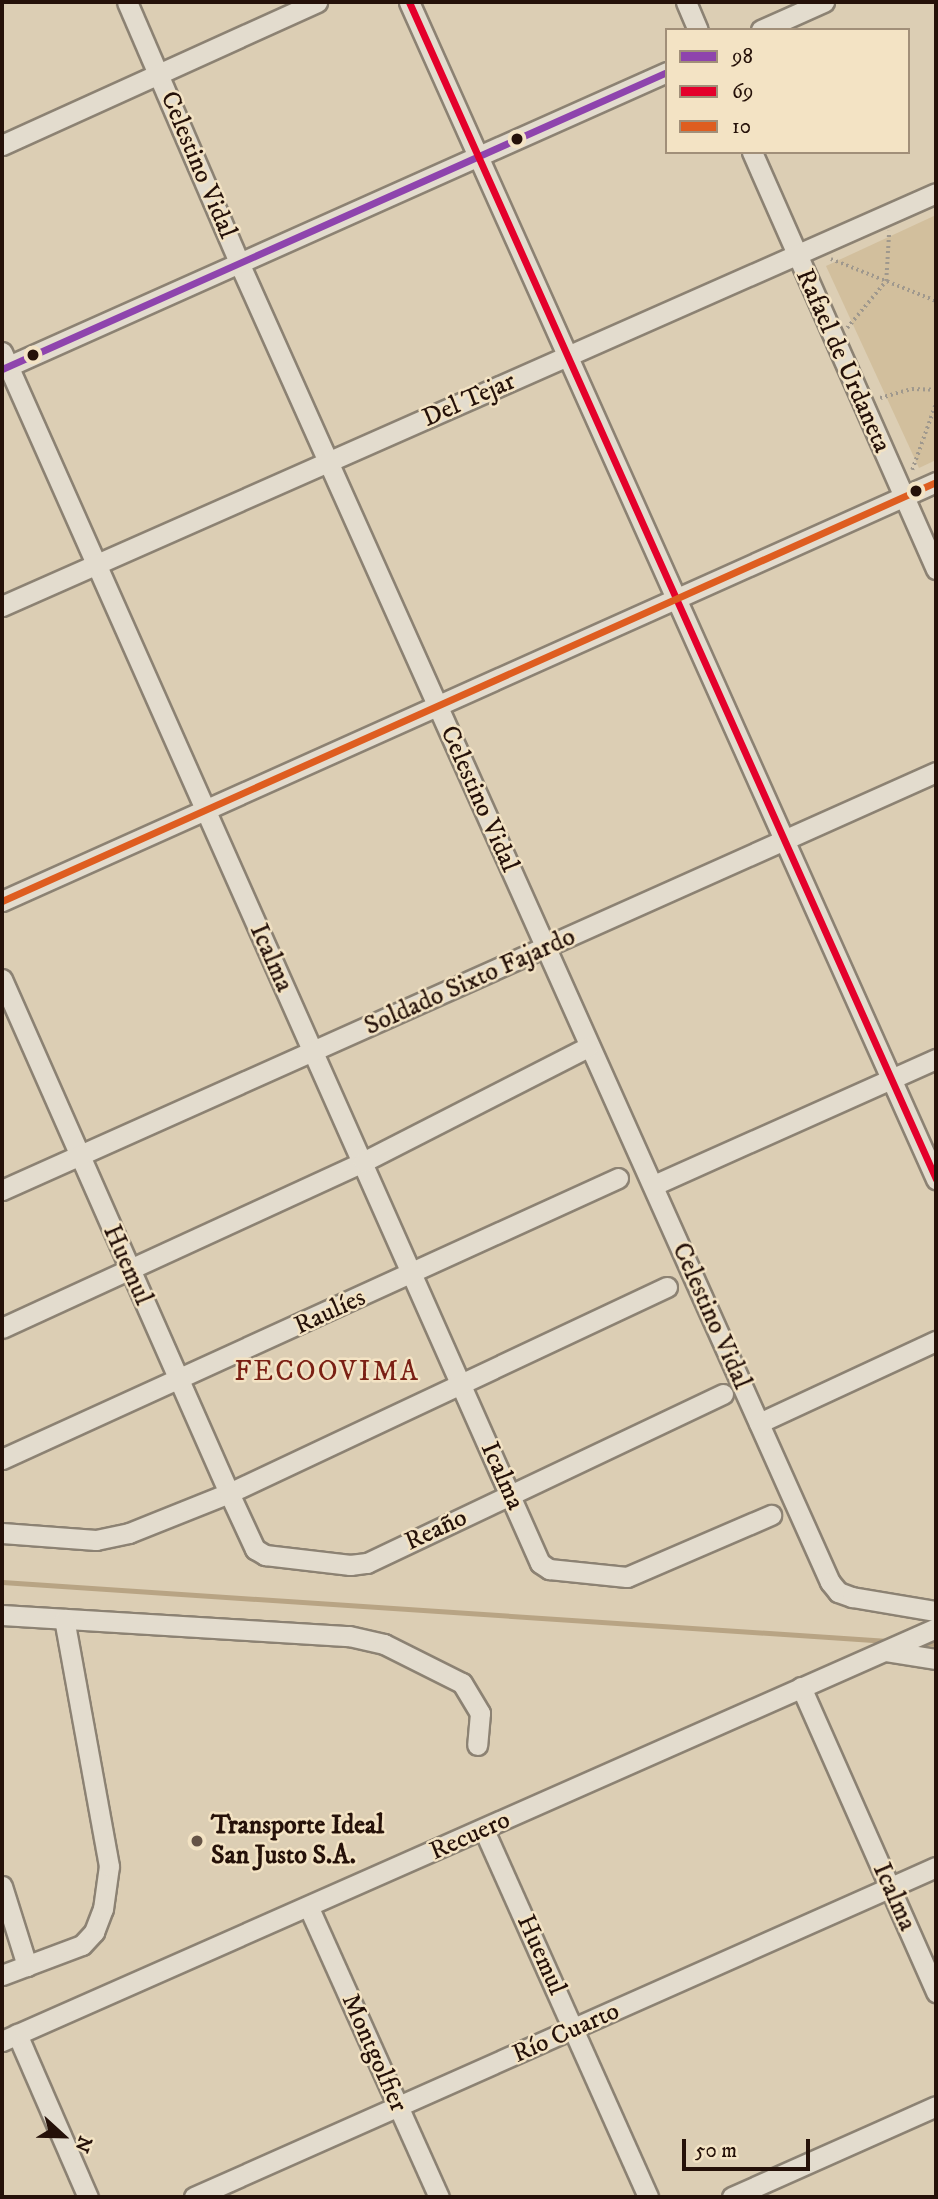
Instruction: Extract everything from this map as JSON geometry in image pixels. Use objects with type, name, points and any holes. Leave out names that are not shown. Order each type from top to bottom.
[{"type":"street","name":"Celestino Vidal","points":[[127,2],[240,265],[588,1047],[654,1185],[759,1423],[838,1592],[936,1611]]},
{"type":"street","points":[[2,145],[160,76],[317,2]]},
{"type":"street","points":[[409,2],[476,157],[570,355],[936,1179]]},
{"type":"street","points":[[686,2],[697,28]]},
{"type":"street","points":[[766,28],[824,2]]},
{"type":"street","points":[[4,363],[240,265],[665,73]]},
{"type":"street","name":"Rafael de Urdaneta","points":[[753,154],[802,252],[833,337],[936,569]]},
{"type":"street","name":"Del Tejar","points":[[2,606],[936,193]]},
{"type":"street","name":"Icalma","points":[[4,363],[540,1563],[549,1569],[627,1577],[771,1515]]},
{"type":"street","points":[[2,901],[204,807],[936,482]]},
{"type":"street","name":"Soldado Sixto Fajardo","points":[[2,1190],[936,772]]},
{"type":"street","name":"Huemul","points":[[2,979],[255,1549]]},
{"type":"street","points":[[2,1328],[363,1162],[588,1047]]},
{"type":"street","points":[[654,1185],[936,1059]]},
{"type":"street","name":"Raulíes","points":[[2,1459],[179,1382],[618,1178]]},
{"type":"street","points":[[2,1533],[112,1538],[229,1493],[667,1287]]},
{"type":"street","points":[[759,1423],[936,1341]]},
{"type":"street","name":"Reaño","points":[[255,1549],[265,1555],[350,1565],[367,1563],[723,1394]]},
{"type":"street","points":[[2,1615],[349,1636],[384,1644],[462,1683],[480,1713],[477,1745]]},
{"type":"street","points":[[2,1975],[82,1945],[94,1932],[103,1909],[109,1866],[64,1619]]},
{"type":"street","name":"Recuero","points":[[9,2038],[309,1908],[936,1628]]},
{"type":"street","points":[[886,1650],[936,1659]]},
{"type":"street","name":"Icalma","points":[[802,1687],[936,1992]]},
{"type":"street","name":"Huemul","points":[[484,1830],[648,2197]]},
{"type":"street","name":"Río Cuarto","points":[[194,2197],[936,1867]]},
{"type":"street","points":[[2,1886],[27,1966]]},
{"type":"street","name":"Montgolfier","points":[[309,1908],[439,2197]]},
{"type":"street","points":[[9,2038],[88,2197]]},
{"type":"street","points":[[732,2197],[936,2106]]},
{"type":"path","points":[[833,337],[863,314],[886,281],[891,242],[886,216]]},
{"type":"path","points":[[802,252],[936,301]]},
{"type":"path","points":[[863,406],[898,391],[936,390]]},
{"type":"path","points":[[903,496],[936,403]]},
{"type":"shaded area","points":[[936,215],[936,460],[919,468],[826,266]]},
{"type":"waterway","points":[[2,1582],[888,1641]]},
{"type":"waterway","points":[[918,1643],[936,1644]]},
{"type":"transit line","name":"69","points":[[409,2],[936,1179]]},
{"type":"transit line","name":"98","points":[[2,369],[665,73]]},
{"type":"transit line","name":"10","points":[[2,901],[936,482]]},
{"type":"place","name":"Transporte Ideal San Justo S.A.","points":[[197,1841]]},
{"type":"district","name":"FECOOVIMA","points":[[327,1372]]}]
